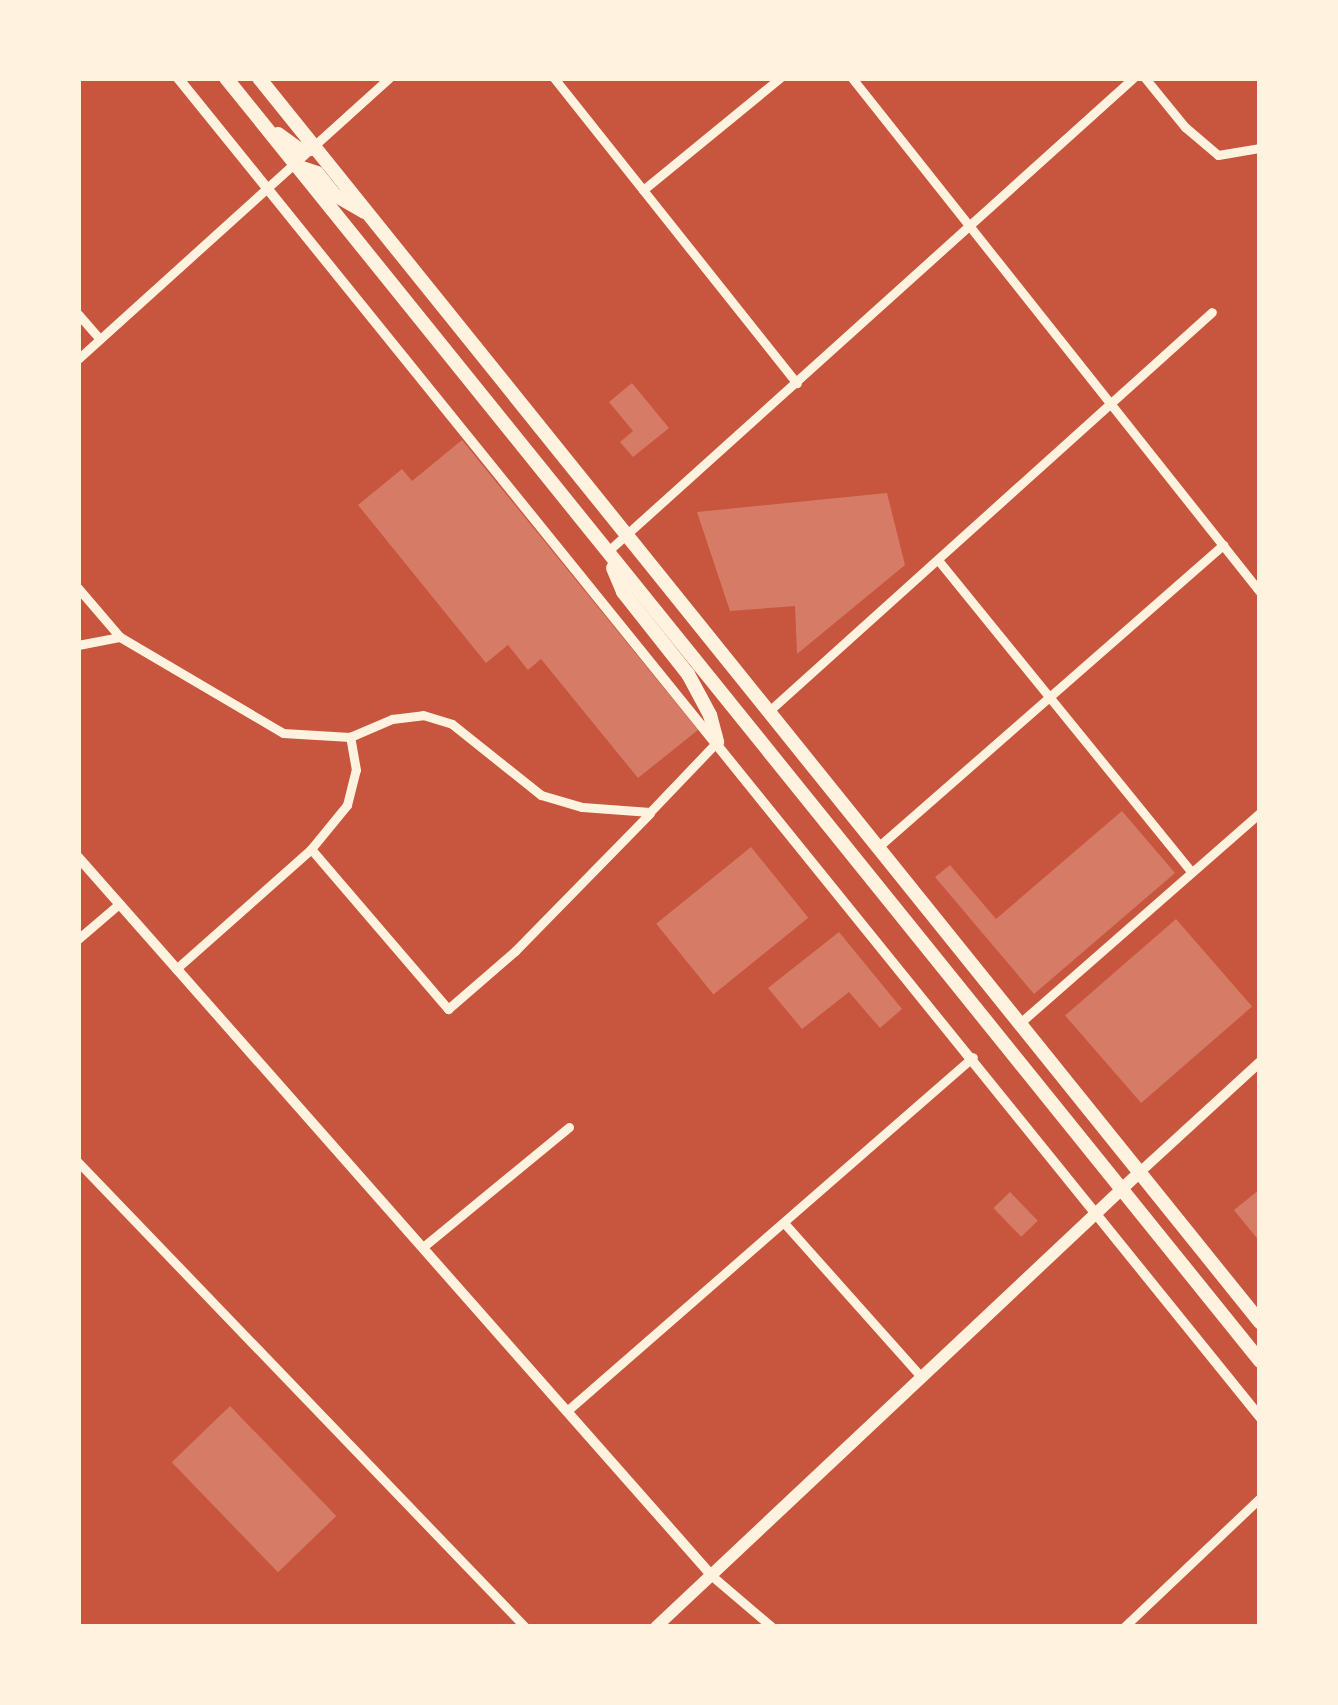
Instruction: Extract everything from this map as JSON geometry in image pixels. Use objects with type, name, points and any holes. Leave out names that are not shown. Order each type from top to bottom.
[{"type":"highway","points":[[226,78],[1260,1361]]},
{"type":"highway","points":[[259,78],[1260,1322]]},
{"type":"highway","points":[[256,116],[292,146],[316,148]]},
{"type":"highway","points":[[296,166],[310,169],[335,195],[368,214]]},
{"type":"highway","points":[[607,552],[623,592],[688,674],[710,715],[716,742]]},
{"type":"main road","points":[[656,1627],[1141,1172]]},
{"type":"street","points":[[178,78],[1260,1417]]},
{"type":"street","points":[[78,359],[389,78]]},
{"type":"street","points":[[554,78],[797,383]]},
{"type":"street","points":[[643,190],[781,78]]},
{"type":"street","points":[[851,78],[972,224],[1260,592]]},
{"type":"street","points":[[607,552],[1133,78]]},
{"type":"street","points":[[1144,78],[1186,127],[1218,154],[1260,148]]},
{"type":"street","points":[[769,710],[1213,312]]},
{"type":"street","points":[[78,314],[100,339]]},
{"type":"street","points":[[878,847],[1223,545]]},
{"type":"street","points":[[938,560],[1192,872]]},
{"type":"street","points":[[78,588],[120,637],[283,733],[350,737],[392,719],[423,715],[452,724],[541,795],[582,808],[650,812]]},
{"type":"street","points":[[78,645],[120,637]]},
{"type":"street","points":[[176,969],[311,849],[347,806],[356,770],[350,737]]},
{"type":"street","points":[[311,849],[448,1010],[515,951],[716,742]]},
{"type":"street","points":[[1021,1022],[1260,813]]},
{"type":"street","points":[[78,857],[712,1576],[772,1627]]},
{"type":"street","points":[[78,940],[119,904]]},
{"type":"street","points":[[568,1410],[973,1057]]},
{"type":"street","points":[[1141,1172],[1260,1062]]},
{"type":"street","points":[[423,1247],[569,1126]]},
{"type":"street","points":[[78,1162],[525,1627]]},
{"type":"street","points":[[785,1224],[922,1378]]},
{"type":"street","points":[[1124,1627],[1260,1498]]},
{"type":"street","points":[[1248,1508],[1260,1522]]},
{"type":"building","points":[[632,383],[669,428],[633,457],[620,442],[633,431],[609,402]]},
{"type":"building","points":[[462,440],[698,730],[638,778],[541,659],[528,670],[508,645],[486,663],[358,505],[402,469],[412,481]]},
{"type":"building","points":[[887,493],[905,565],[797,654],[795,606],[730,611],[697,512]]},
{"type":"building","points":[[1122,811],[1175,873],[1034,994],[935,877],[950,865],[996,919]]},
{"type":"building","points":[[751,847],[808,918],[713,994],[656,924]]},
{"type":"building","points":[[1176,919],[1252,1007],[1141,1103],[1065,1015]]},
{"type":"building","points":[[839,932],[902,1009],[880,1028],[849,992],[802,1029],[768,988]]},
{"type":"building","points":[[1260,1189],[1260,1242],[1234,1210]]},
{"type":"building","points":[[1010,1192],[1038,1221],[1021,1237],[993,1208]]},
{"type":"building","points":[[230,1406],[336,1516],[278,1572],[172,1462]]}]
